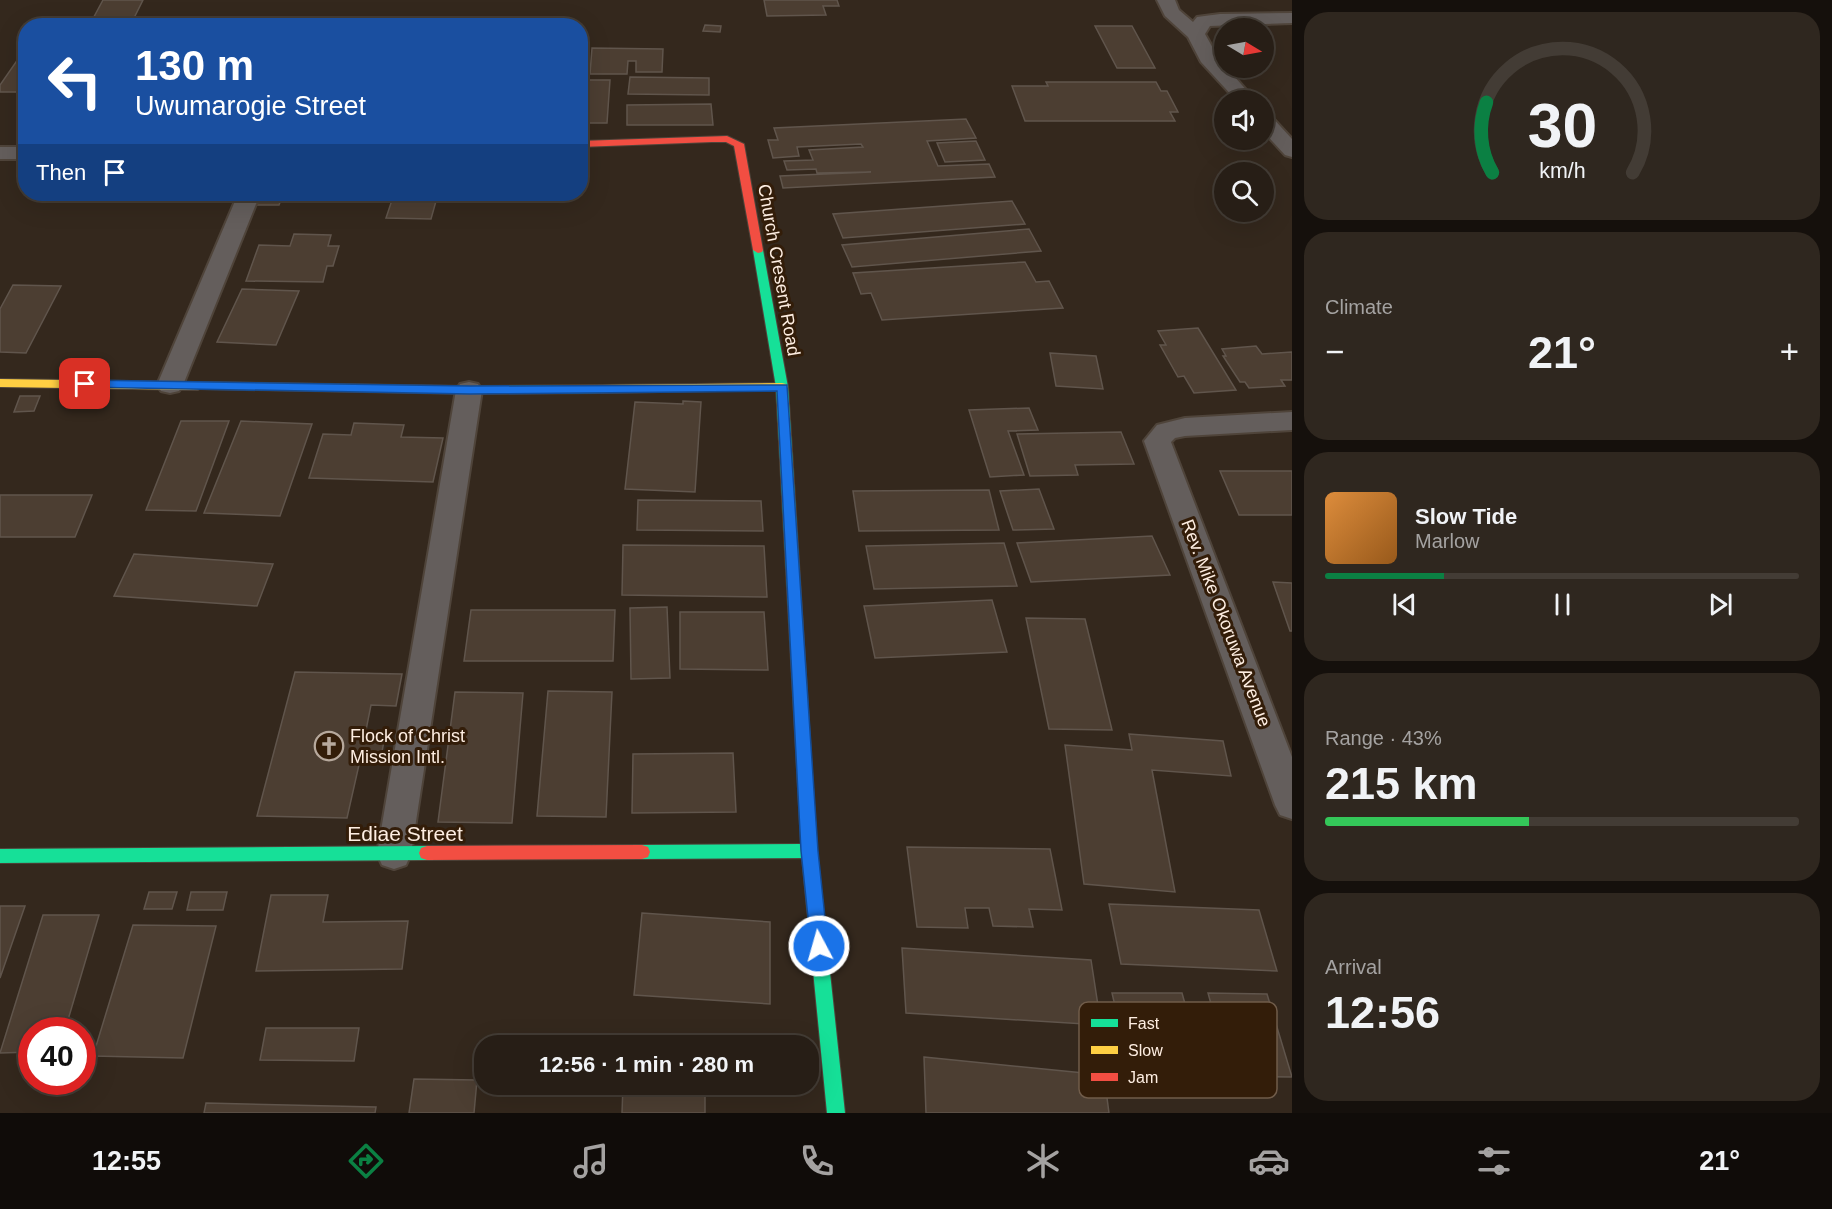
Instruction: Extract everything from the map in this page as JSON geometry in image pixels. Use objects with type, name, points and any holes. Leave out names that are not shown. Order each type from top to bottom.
[{"type":"street","points":[[1166,0],[1171,12],[1196,34],[1208,58],[1237,90]]},
{"type":"street","points":[[1196,34],[1203,21],[1229,18],[1292,18]]},
{"type":"street","points":[[1274,131],[1292,151]]},
{"type":"street","name":"Church Cresent Road","points":[[588,144],[727,139],[739,144],[782,387],[809,851],[836,1113]]},
{"type":"street","points":[[0,153],[18,153]]},
{"type":"street","points":[[170,385],[246,201]]},
{"type":"street","points":[[0,383],[470,390],[782,387]]},
{"type":"street","points":[[394,854],[470,390]]},
{"type":"street","name":"Rev. Mike Okoruwa Avenue","points":[[1292,421],[1185,427],[1166,430],[1157,441],[1292,805]]},
{"type":"street","name":"Ediae Street","points":[[0,856],[809,851]]},
{"type":"building","points":[[103,0],[143,0],[134,18],[93,18]]},
{"type":"building","points":[[764,0],[837,0],[839,6],[823,6],[826,15],[767,16]]},
{"type":"building","points":[[705,25],[721,26],[720,32],[703,31]]},
{"type":"building","points":[[1095,26],[1132,26],[1155,68],[1117,68]]},
{"type":"building","points":[[592,48],[663,49],[662,72],[636,72],[636,61],[628,61],[627,74],[590,74]]},
{"type":"building","points":[[18,59],[18,92],[0,92],[0,85]]},
{"type":"building","points":[[630,77],[709,78],[709,95],[628,94]]},
{"type":"building","points":[[588,80],[610,80],[607,123],[588,123]]},
{"type":"building","points":[[1046,82],[1156,82],[1161,91],[1167,91],[1178,112],[1170,112],[1175,121],[1025,121],[1012,86],[1048,86]]},
{"type":"building","points":[[711,104],[713,125],[627,125],[627,105]]},
{"type":"building","points":[[966,119],[976,138],[927,141],[938,166],[989,164],[995,177],[783,188],[780,176],[871,172],[817,173],[816,169],[787,170],[784,161],[813,160],[809,150],[863,147],[861,144],[797,147],[799,156],[773,158],[768,140],[778,140],[774,128]]},
{"type":"building","points":[[976,141],[985,160],[945,162],[937,143]]},
{"type":"building","points":[[258,201],[280,201],[279,205],[257,205]]},
{"type":"building","points":[[392,201],[436,201],[431,219],[386,218]]},
{"type":"building","points":[[1012,201],[1025,224],[843,238],[833,214]]},
{"type":"building","points":[[1029,229],[1041,251],[852,267],[842,245]]},
{"type":"building","points":[[294,234],[331,235],[328,246],[339,246],[333,266],[327,266],[323,282],[246,281],[259,245],[290,246]]},
{"type":"building","points":[[1025,262],[1036,282],[1049,281],[1063,308],[882,320],[871,293],[861,294],[853,273]]},
{"type":"building","points":[[13,285],[61,286],[26,353],[0,352],[0,309]]},
{"type":"building","points":[[242,289],[299,291],[276,345],[217,342]]},
{"type":"building","points":[[1198,328],[1236,390],[1194,393],[1184,376],[1178,377],[1160,345],[1166,345],[1158,331]]},
{"type":"building","points":[[1256,346],[1262,354],[1292,352],[1292,380],[1281,380],[1285,386],[1249,388],[1245,382],[1240,382],[1223,356],[1226,356],[1222,349]]},
{"type":"building","points":[[1050,353],[1096,356],[1103,389],[1056,386]]},
{"type":"building","points":[[20,396],[40,396],[34,411],[14,412]]},
{"type":"building","points":[[683,401],[701,402],[695,492],[625,489],[635,402],[683,404]]},
{"type":"building","points":[[1029,408],[1038,430],[1008,431],[1024,475],[990,477],[969,410]]},
{"type":"building","points":[[181,421],[229,421],[196,511],[146,510]]},
{"type":"building","points":[[241,421],[312,424],[280,516],[204,513]]},
{"type":"building","points":[[354,423],[404,425],[401,437],[443,438],[433,482],[309,478],[323,434],[351,435]]},
{"type":"building","points":[[1121,432],[1134,464],[1075,465],[1078,475],[1030,476],[1017,434]]},
{"type":"building","points":[[1220,471],[1292,471],[1292,515],[1239,515]]},
{"type":"building","points":[[1039,489],[1054,529],[1013,530],[1000,491]]},
{"type":"building","points":[[989,490],[999,530],[859,531],[853,491]]},
{"type":"building","points":[[0,495],[92,495],[75,537],[0,537]]},
{"type":"building","points":[[638,500],[761,501],[763,531],[637,530]]},
{"type":"building","points":[[1152,536],[1170,575],[1031,582],[1017,543]]},
{"type":"building","points":[[1004,543],[1017,586],[874,589],[866,546]]},
{"type":"building","points":[[623,545],[764,546],[767,597],[622,595]]},
{"type":"building","points":[[134,554],[273,564],[257,606],[114,596]]},
{"type":"building","points":[[1273,582],[1292,583],[1292,631],[1290,631]]},
{"type":"building","points":[[992,600],[1007,652],[875,658],[864,606]]},
{"type":"building","points":[[667,607],[670,678],[631,679],[630,608]]},
{"type":"building","points":[[471,610],[615,610],[613,661],[464,661]]},
{"type":"building","points":[[680,612],[764,612],[768,670],[680,669]]},
{"type":"building","points":[[1026,618],[1085,619],[1112,730],[1049,729]]},
{"type":"building","name":"Flock of Christ Mission Intl.","points":[[295,672],[402,674],[396,706],[371,705],[365,735],[385,736],[381,757],[361,756],[347,818],[257,816]]},
{"type":"building","points":[[548,691],[612,692],[606,817],[537,816]]},
{"type":"building","points":[[455,692],[523,693],[512,823],[438,822]]},
{"type":"building","points":[[1129,734],[1223,741],[1231,776],[1152,770],[1175,892],[1084,884],[1065,745],[1132,750]]},
{"type":"building","points":[[733,753],[736,812],[632,813],[633,754]]},
{"type":"building","points":[[907,847],[1050,849],[1062,910],[1029,909],[1033,927],[993,926],[989,908],[965,908],[968,928],[917,927]]},
{"type":"building","points":[[149,892],[177,892],[172,909],[144,909]]},
{"type":"building","points":[[191,892],[227,892],[223,910],[187,910]]},
{"type":"building","points":[[271,895],[328,895],[323,922],[408,921],[402,969],[256,971]]},
{"type":"building","points":[[1109,904],[1259,910],[1277,971],[1121,964]]},
{"type":"building","points":[[0,906],[25,906],[0,978]]},
{"type":"building","points":[[642,913],[770,922],[770,1004],[634,995]]},
{"type":"building","points":[[43,915],[99,915],[69,1017],[18,1017],[18,1052],[0,1053]]},
{"type":"building","points":[[133,925],[216,926],[183,1058],[96,1056],[96,1046]]},
{"type":"building","points":[[902,948],[1091,960],[1097,1002],[1079,1002],[1079,1024],[906,1013]]},
{"type":"building","points":[[1112,993],[1182,993],[1184,1002],[1114,1002]]},
{"type":"building","points":[[1208,993],[1267,994],[1269,1002],[1210,1002]]},
{"type":"building","points":[[1277,1027],[1292,1077],[1277,1077]]},
{"type":"building","points":[[266,1028],[359,1028],[354,1061],[260,1060]]},
{"type":"building","points":[[924,1057],[1079,1072],[1079,1098],[1107,1098],[1109,1113],[926,1113]]},
{"type":"building","points":[[414,1079],[474,1080],[474,1113],[409,1113]]},
{"type":"building","points":[[623,1095],[705,1095],[705,1113],[622,1113]]},
{"type":"building","points":[[206,1103],[376,1107],[375,1113],[204,1113]]},
{"type":"traffic: fast","points":[[758,250],[782,387],[809,851],[836,1113]]},
{"type":"traffic: fast","points":[[198,386],[469,390],[602,389]]},
{"type":"traffic: fast","points":[[642,852],[809,851]]},
{"type":"traffic: fast","points":[[0,856],[427,853]]},
{"type":"traffic: slow","points":[[0,383],[198,386]]},
{"type":"traffic: slow","points":[[602,389],[782,387]]},
{"type":"traffic: jam","points":[[588,144],[727,139],[739,144],[758,250]]},
{"type":"traffic: jam","points":[[427,853],[642,852]]},
{"type":"place","name":"Flock of Christ Mission Intl.","points":[[329,746]]},
{"type":"route","points":[[85,384],[470,390],[782,387],[809,851],[819,946]]}]
